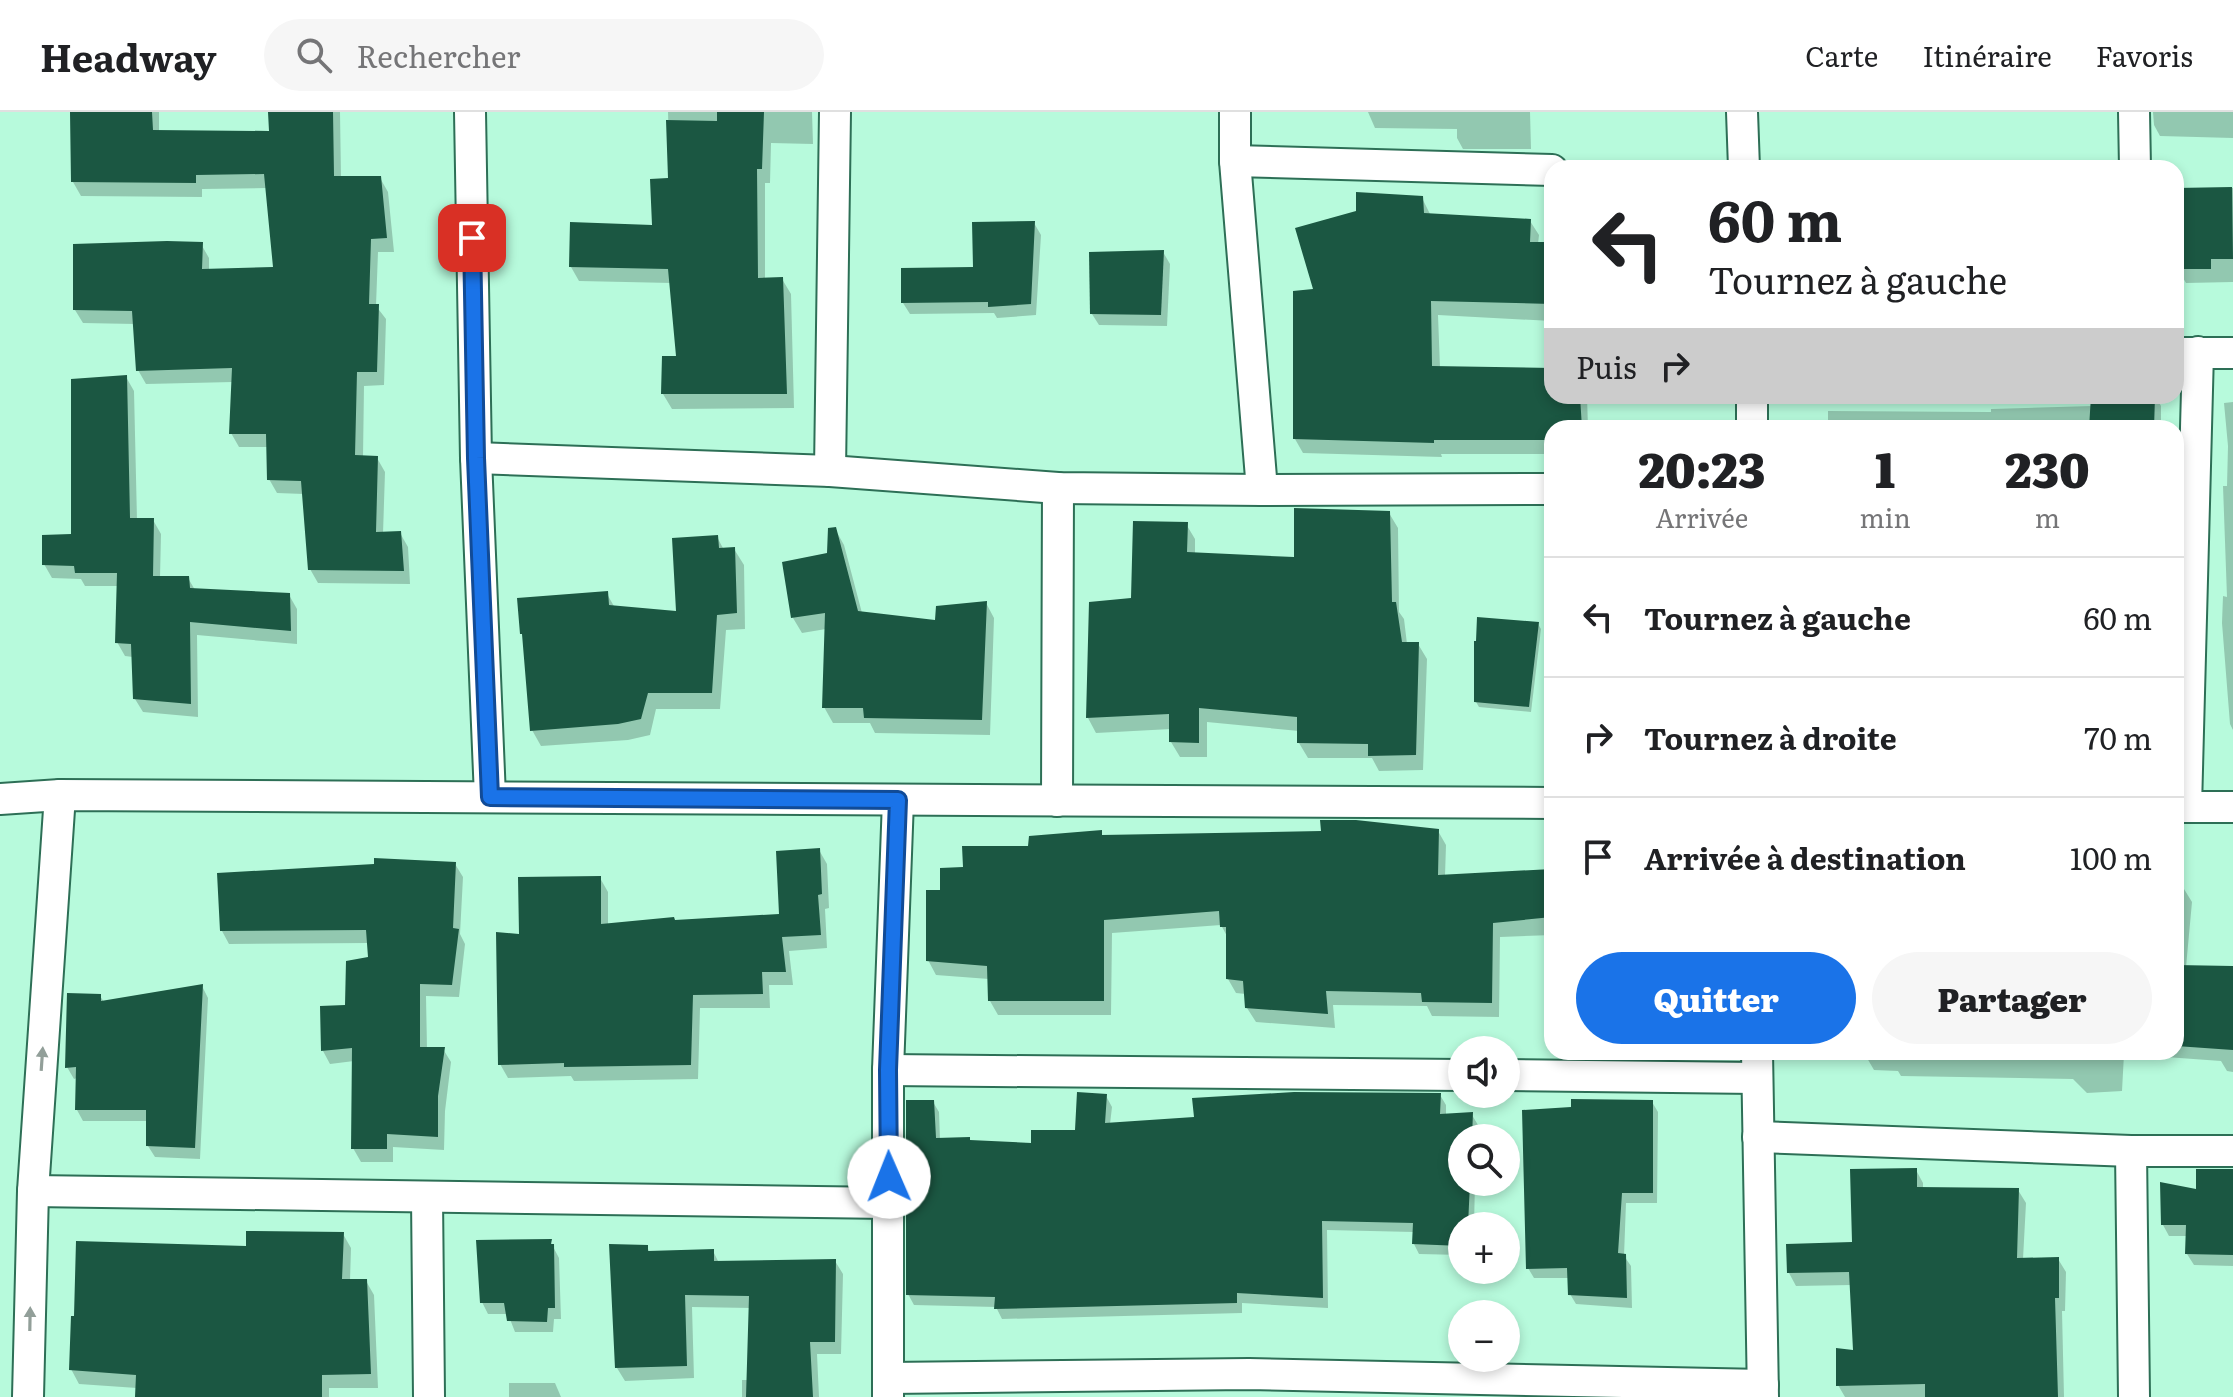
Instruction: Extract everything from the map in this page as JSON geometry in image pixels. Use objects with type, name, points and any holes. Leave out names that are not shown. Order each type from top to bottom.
[{"type":"street","points":[[470,112],[476,458],[490,797]]},
{"type":"street","points":[[830,471],[835,112]]},
{"type":"street","points":[[1235,112],[1235,161],[1262,490]]},
{"type":"street","points":[[1742,112],[1744,160]]},
{"type":"street","points":[[2134,112],[2135,160]]},
{"type":"street","points":[[1235,161],[1544,170]]},
{"type":"street","points":[[2184,580],[2187,352],[2233,353]]},
{"type":"street","points":[[476,458],[830,471],[1058,488],[1544,489]]},
{"type":"street","points":[[1057,801],[1058,488]]},
{"type":"street","points":[[28,1397],[33,1191],[60,795]]},
{"type":"street","points":[[0,799],[60,795],[1544,803]]},
{"type":"street","points":[[898,800],[888,1070],[889,1387],[1249,1386],[1763,1391],[1756,1065],[1520,1074]]},
{"type":"street","points":[[2184,807],[2233,807]]},
{"type":"street","points":[[888,1070],[1448,1075]]},
{"type":"street","points":[[1758,1137],[2131,1151],[2233,1151]]},
{"type":"street","points":[[2131,1151],[2134,1397]]},
{"type":"street","points":[[33,1191],[889,1203]]},
{"type":"street","points":[[427,1197],[429,1397]]},
{"type":"building","points":[[70,112],[152,112],[153,130],[269,131],[268,112],[333,112],[334,176],[381,176],[387,238],[371,239],[369,304],[379,304],[377,372],[357,372],[355,455],[378,456],[376,532],[401,531],[404,571],[308,570],[301,481],[267,480],[266,434],[229,434],[232,368],[136,371],[132,311],[73,310],[73,244],[203,242],[202,269],[273,267],[264,174],[196,175],[196,183],[71,182]]},
{"type":"building","points":[[717,112],[764,112],[762,169],[757,169],[758,278],[783,277],[787,394],[661,394],[662,356],[676,356],[668,269],[569,267],[570,222],[652,225],[650,179],[668,178],[666,120],[717,121]]},
{"type":"building","points":[[2232,187],[2233,259],[2211,259],[2211,269],[2184,269],[2184,188]]},
{"type":"building","points":[[1356,192],[1423,196],[1424,213],[1531,219],[1530,242],[1544,242],[1544,304],[1431,301],[1432,366],[1544,368],[1544,404],[1580,404],[1582,420],[1544,420],[1544,440],[1434,440],[1434,443],[1293,439],[1293,291],[1313,289],[1295,228],[1356,211]]},
{"type":"building","points":[[1035,221],[1031,304],[988,307],[988,302],[901,303],[901,268],[973,267],[972,222]]},
{"type":"building","points":[[1164,250],[1161,315],[1090,314],[1089,252]]},
{"type":"building","points":[[127,375],[130,518],[154,518],[153,576],[189,576],[190,588],[290,593],[291,631],[190,622],[191,704],[133,699],[131,644],[115,643],[117,573],[75,573],[74,566],[42,565],[42,535],[71,534],[71,379]]},
{"type":"building","points":[[2090,404],[2155,404],[2154,420],[2090,420]]},
{"type":"building","points":[[1294,508],[1390,511],[1392,602],[1396,602],[1402,642],[1419,642],[1416,755],[1368,756],[1368,744],[1297,743],[1297,717],[1199,708],[1199,743],[1169,742],[1169,714],[1086,718],[1089,602],[1131,598],[1133,521],[1188,522],[1187,552],[1294,557]]},
{"type":"building","points":[[836,527],[858,611],[935,620],[936,606],[987,601],[982,720],[864,718],[863,708],[822,708],[825,613],[791,618],[782,562],[827,553],[828,528]]},
{"type":"building","points":[[718,535],[719,548],[735,547],[737,613],[717,615],[712,693],[648,693],[641,719],[618,724],[530,731],[517,598],[608,591],[609,605],[676,611],[672,538]]},
{"type":"building","points":[[1477,617],[1539,622],[1529,707],[1474,702]]},
{"type":"building","points":[[1320,820],[1356,820],[1439,829],[1438,875],[1544,869],[1544,918],[1493,923],[1492,1003],[1422,1002],[1421,993],[1326,991],[1328,1014],[1245,1008],[1243,981],[1226,979],[1226,927],[1220,927],[1219,911],[1104,920],[1104,1001],[988,1001],[987,966],[926,961],[926,890],[940,890],[940,868],[963,867],[962,846],[1028,846],[1029,836],[1102,830],[1102,835],[1321,831]]},
{"type":"building","points":[[820,848],[822,894],[818,895],[821,935],[782,937],[786,972],[762,972],[763,994],[693,995],[691,1065],[498,1065],[496,932],[519,934],[518,877],[601,876],[601,924],[674,917],[675,920],[779,914],[776,851]]},
{"type":"building","points":[[374,858],[456,862],[453,928],[459,929],[452,985],[420,984],[420,1047],[445,1047],[438,1096],[438,1137],[387,1134],[387,1149],[351,1149],[352,1048],[321,1051],[320,1006],[345,1005],[346,961],[368,957],[366,930],[220,931],[217,873],[374,864]]},
{"type":"building","points":[[2184,965],[2233,966],[2233,1050],[2184,1047]]},
{"type":"building","points":[[203,984],[195,1148],[146,1146],[146,1110],[75,1110],[76,1067],[65,1068],[67,993],[101,994],[101,1001]]},
{"type":"building","points":[[1077,1092],[1107,1094],[1105,1123],[1194,1117],[1192,1098],[1294,1092],[1441,1093],[1440,1114],[1473,1112],[1473,1124],[1448,1124],[1448,1196],[1469,1196],[1469,1212],[1448,1212],[1448,1245],[1412,1244],[1413,1223],[1322,1221],[1323,1298],[1237,1293],[1237,1303],[994,1309],[995,1297],[906,1295],[906,1100],[934,1100],[936,1138],[970,1137],[970,1140],[1031,1143],[1031,1130],[1075,1130]]},
{"type":"building","points":[[1571,1099],[1653,1100],[1653,1193],[1622,1193],[1618,1253],[1626,1254],[1627,1298],[1568,1295],[1567,1268],[1526,1269],[1522,1110],[1571,1107]]},
{"type":"building","points":[[1917,1168],[1917,1187],[2019,1188],[2017,1258],[2059,1257],[2059,1298],[2055,1298],[2058,1397],[1925,1397],[1925,1384],[1836,1386],[1836,1348],[1853,1350],[1849,1272],[1787,1273],[1786,1244],[1852,1242],[1850,1169]]},
{"type":"building","points":[[2196,1169],[2233,1169],[2233,1255],[2185,1254],[2186,1225],[2161,1225],[2160,1182],[2196,1189]]},
{"type":"building","points":[[246,1231],[344,1232],[342,1279],[367,1279],[371,1374],[322,1375],[322,1397],[135,1397],[136,1375],[69,1370],[76,1241],[246,1246]]},
{"type":"building","points":[[552,1239],[555,1308],[548,1308],[547,1322],[507,1321],[504,1303],[480,1303],[476,1240]]},
{"type":"building","points":[[609,1244],[648,1245],[648,1251],[714,1249],[714,1261],[836,1259],[835,1342],[810,1342],[813,1397],[746,1397],[749,1296],[685,1295],[687,1366],[615,1368]]},
{"type":"route","points":[[472,238],[476,458],[490,797],[898,800],[888,1070],[889,1177]]}]
